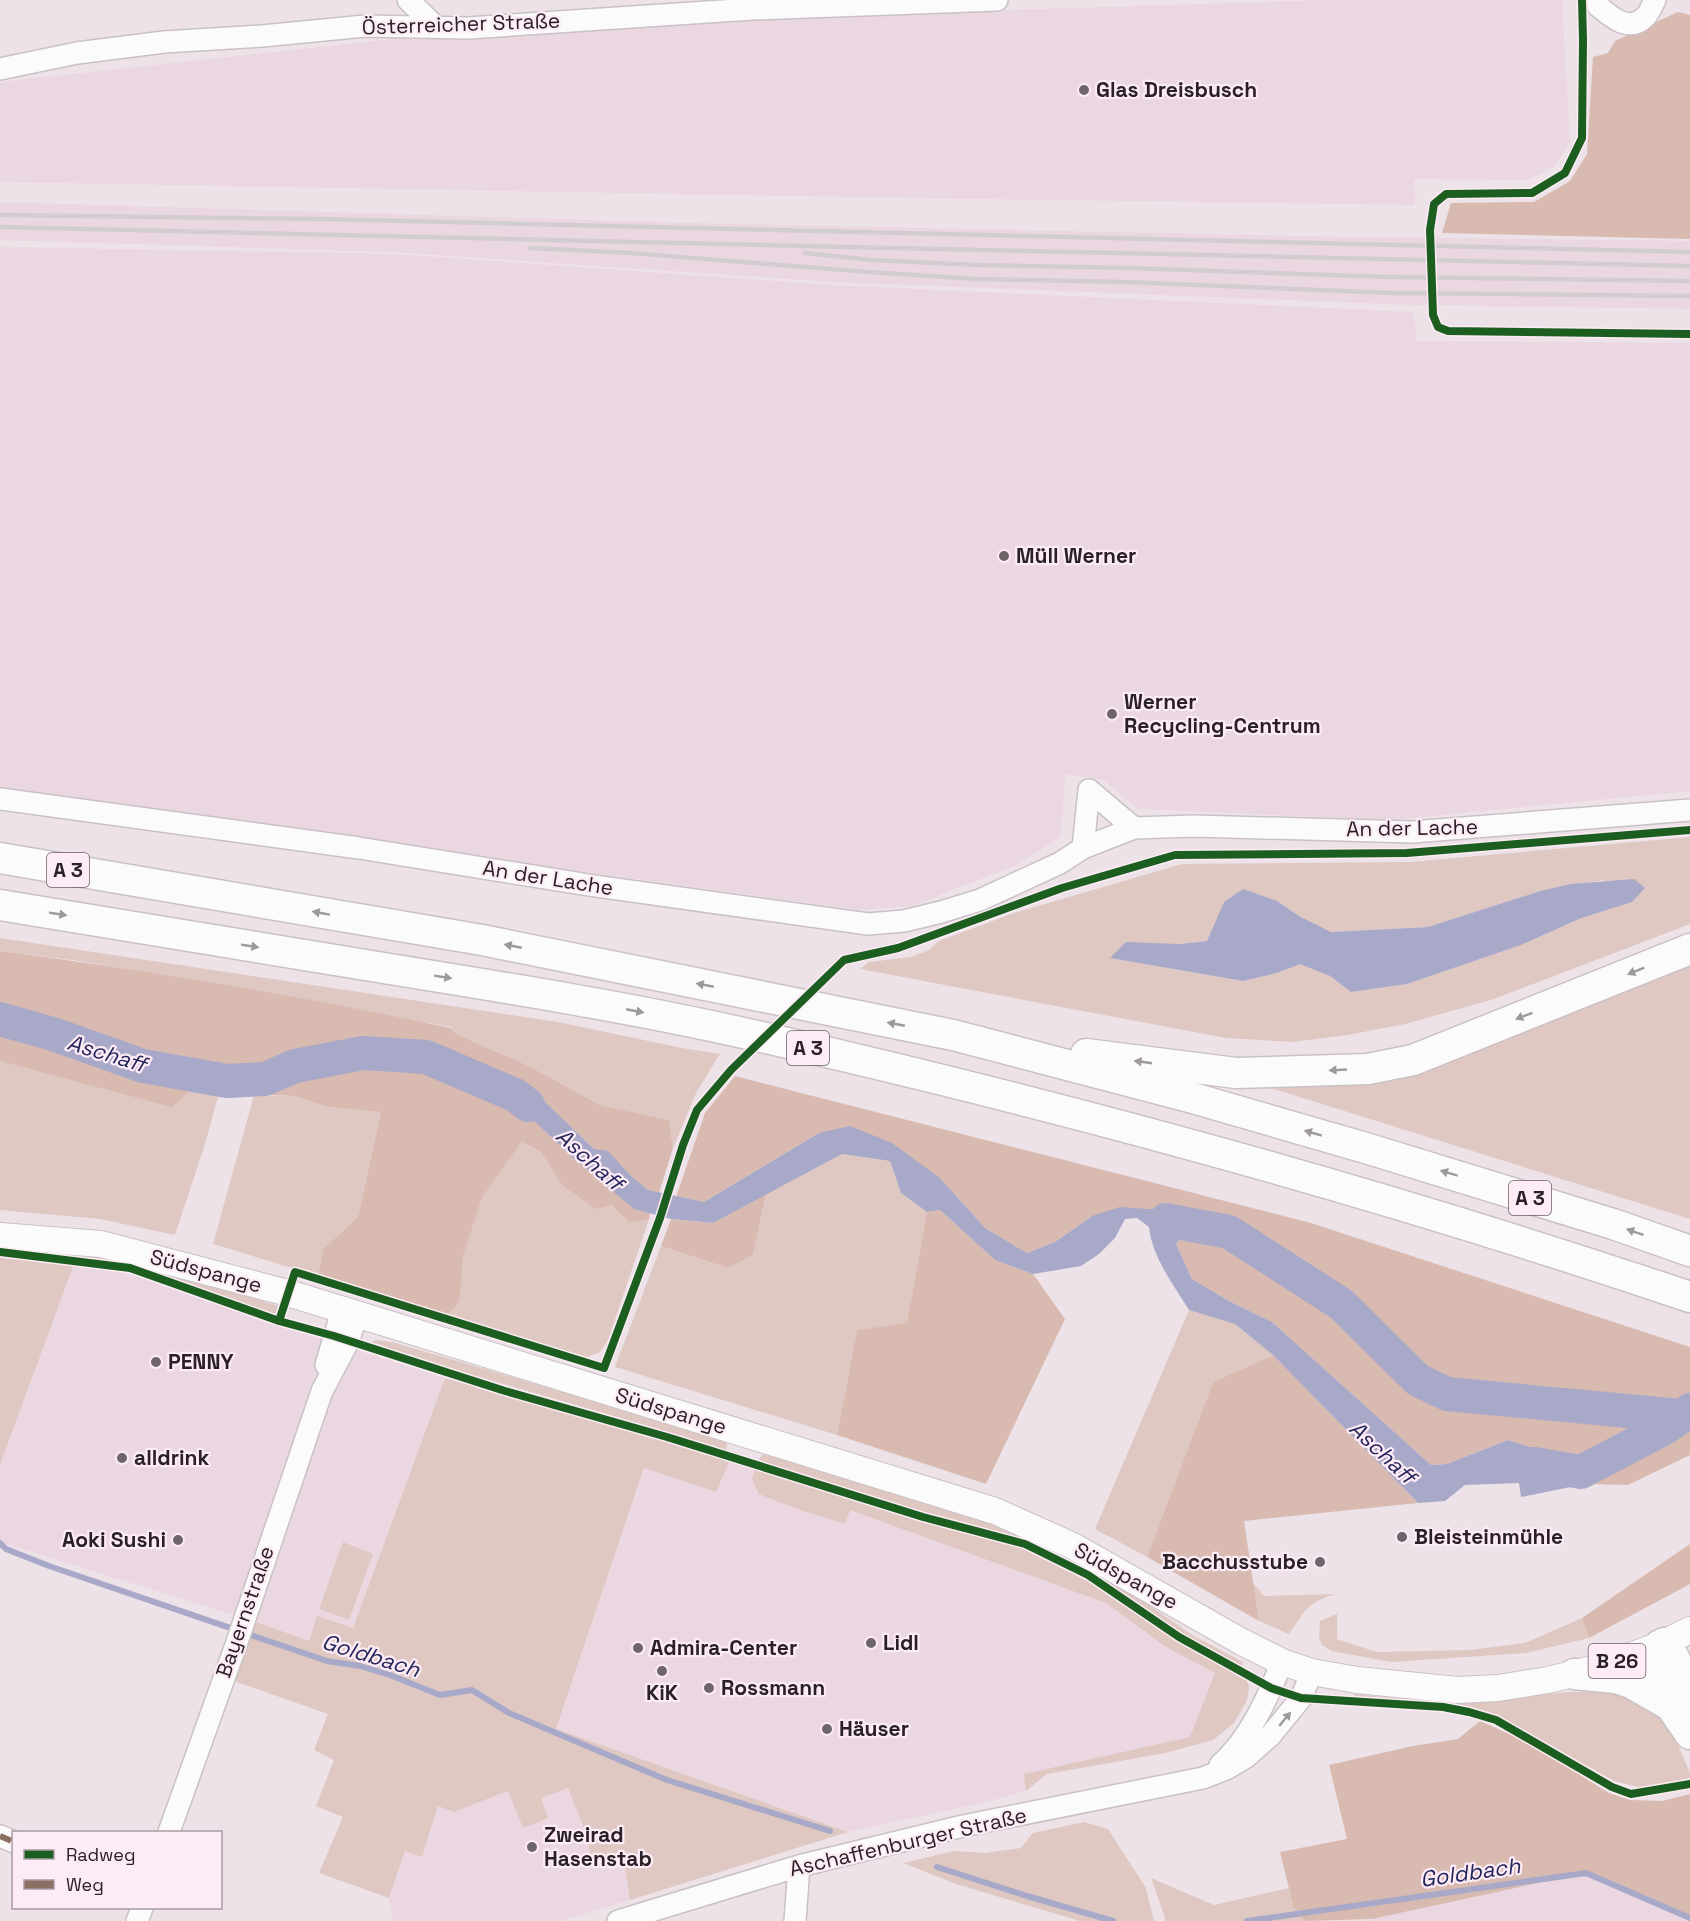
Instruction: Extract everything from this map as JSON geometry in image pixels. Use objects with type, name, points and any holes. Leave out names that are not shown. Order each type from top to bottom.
[{"type":"highway","name":"A 3","points":[[0,858],[482,940],[953,1035],[1193,1098],[1369,1149],[1613,1224],[1690,1251]]},
{"type":"highway","name":"A 3","points":[[0,905],[512,989],[746,1034],[1114,1122],[1379,1199],[1690,1297]]},
{"type":"highway","points":[[953,1035],[1236,1073],[1368,1069],[1413,1060],[1690,949]]},
{"type":"highway","points":[[1662,1644],[1673,1654],[1680,1671],[1682,1707],[1690,1734]]},
{"type":"highway","points":[[1574,1674],[1616,1678],[1682,1707]]},
{"type":"main road","name":"Südspange","points":[[0,1236],[101,1244],[288,1293],[995,1511],[1073,1546],[1242,1642],[1282,1662],[1312,1672]]},
{"type":"main road","name":"B 26","points":[[1312,1672],[1357,1680],[1457,1690],[1498,1688],[1548,1680],[1601,1667],[1662,1644],[1690,1630]]},
{"type":"street","points":[[408,0],[434,26]]},
{"type":"street","name":"Österreicher Straße","points":[[0,69],[77,53],[164,42],[365,26],[468,27],[752,4],[997,0]]},
{"type":"street","points":[[1598,0],[1598,6],[1615,21],[1630,25],[1645,17],[1654,0]]},
{"type":"street","points":[[1083,848],[1089,790],[1134,828]]},
{"type":"street","name":"An der Lache","points":[[0,799],[359,848],[595,886],[868,924],[904,921],[980,900],[1060,863],[1083,848],[1134,828],[1194,826],[1412,832],[1690,810]]},
{"type":"street","name":"Bayernstraße","points":[[170,1831],[321,1391],[325,1366],[350,1313]]},
{"type":"street","points":[[1203,1778],[1222,1762],[1246,1735],[1282,1662]]},
{"type":"street","name":"Aschaffenburger Straße","points":[[618,1921],[799,1866],[973,1824],[1203,1778],[1245,1758],[1270,1736],[1301,1698],[1312,1672]]},
{"type":"street","points":[[795,1921],[799,1866]]},
{"type":"shaded area","points":[[1330,0],[1562,0],[1570,142],[1555,166],[1528,180],[1414,179],[1415,205],[0,182],[0,82],[383,40],[749,18]]},
{"type":"shaded area","points":[[1678,12],[1690,15],[1690,239],[1442,233],[1451,203],[1534,202],[1570,181],[1587,154],[1593,57],[1608,53],[1615,41]]},
{"type":"shaded area","points":[[0,202],[690,223],[1351,237],[1690,241],[1690,309],[1414,305],[832,282],[391,252],[0,240]]},
{"type":"shaded area","points":[[0,247],[396,254],[831,285],[1413,312],[1417,341],[1690,343],[1690,791],[1391,820],[1138,809],[1103,780],[1065,774],[1061,837],[1014,866],[912,906],[859,910],[332,837],[0,788]]},
{"type":"shaded area","points":[[1690,837],[1690,924],[1491,1000],[1405,1024],[1348,1035],[1292,1042],[1226,1038],[860,969],[869,962],[911,957],[929,950],[939,941],[1011,914],[1182,864],[1410,862]],"holes":[[[1604,880],[1632,902],[1579,919],[1521,945],[1407,984],[1351,992],[1330,976],[1300,963],[1277,973],[1243,981],[1111,958],[1179,944],[1207,941],[1277,901],[1299,916],[1331,932],[1428,927],[1540,891]]]},
{"type":"shaded area","points":[[0,938],[558,1022],[720,1054],[697,1091],[673,1148],[669,1120],[600,1105],[529,1066],[458,1035],[451,1027],[79,961],[0,951]]},
{"type":"shaded area","points":[[0,951],[226,985],[451,1028],[458,1035],[529,1066],[600,1105],[669,1120],[673,1148],[659,1193],[648,1190],[594,1149],[541,1098],[487,1092],[529,1116],[573,1158],[634,1208],[650,1213],[649,1219],[629,1223],[612,1205],[596,1209],[561,1184],[541,1152],[522,1141],[482,1198],[463,1257],[460,1301],[447,1316],[318,1276],[323,1249],[358,1217],[381,1112],[328,1107],[294,1096],[189,1091],[172,1107],[0,1061]]},
{"type":"shaded area","points":[[1690,963],[1690,1219],[1248,1081],[1374,1084],[1422,1072],[1585,1008]]},
{"type":"shaded area","points":[[0,1061],[25,1067],[189,1091],[219,1093],[175,1235],[100,1219],[0,1210]]},
{"type":"shaded area","points":[[735,1076],[1311,1223],[1690,1347],[1690,1455],[1628,1485],[1585,1484],[1574,1461],[1508,1440],[1447,1464],[1431,1465],[1272,1322],[1229,1301],[1192,1279],[1176,1244],[1186,1234],[1199,1232],[1207,1223],[1178,1211],[1092,1216],[1055,1242],[1027,1253],[985,1228],[940,1178],[819,1133],[704,1202],[676,1197],[705,1113]]},
{"type":"shaded area","points":[[254,1095],[294,1096],[328,1107],[381,1112],[358,1217],[323,1249],[318,1276],[213,1244]]},
{"type":"shaded area","points":[[522,1140],[541,1152],[561,1184],[612,1205],[629,1223],[649,1219],[608,1340],[600,1352],[585,1358],[447,1316],[460,1301],[463,1257],[482,1198]]},
{"type":"shaded area","points":[[842,1154],[890,1161],[901,1193],[927,1212],[907,1324],[857,1330],[837,1435],[615,1367],[661,1246],[728,1268],[753,1255],[766,1194]]},
{"type":"shaded area","points":[[766,1194],[753,1255],[728,1268],[661,1246],[671,1219],[713,1223]]},
{"type":"shaded area","points":[[940,1210],[995,1260],[1033,1274],[1065,1319],[986,1484],[837,1435],[857,1330],[907,1323],[927,1212]]},
{"type":"shaded area","points":[[0,1243],[135,1260],[278,1306],[275,1316],[133,1264],[0,1248]]},
{"type":"shaded area","points":[[0,1258],[74,1264],[0,1465]]},
{"type":"shaded area","points":[[74,1264],[112,1270],[145,1279],[445,1378],[353,1628],[309,1642],[256,1622],[0,1542],[0,1465]]},
{"type":"shaded area","points":[[1189,1310],[1235,1324],[1273,1355],[1213,1382],[1147,1557],[1095,1529]]},
{"type":"shaded area","points":[[377,1340],[392,1342],[724,1439],[727,1444],[726,1452],[637,1423],[366,1344]]},
{"type":"shaded area","points":[[1273,1355],[1418,1503],[1244,1521],[1259,1621],[1147,1557],[1213,1382]]},
{"type":"shaded area","points":[[445,1378],[730,1460],[716,1492],[644,1468],[556,1729],[848,1832],[630,1900],[623,1855],[592,1864],[586,1833],[568,1788],[541,1798],[548,1818],[523,1828],[508,1791],[454,1812],[438,1806],[422,1857],[405,1851],[389,1898],[319,1873],[343,1817],[316,1806],[334,1760],[314,1750],[328,1714],[234,1681],[256,1622],[309,1641],[317,1616],[353,1628]]},
{"type":"shaded area","name":"Admira-Center","points":[[655,1437],[924,1521],[1022,1546],[1110,1593],[1168,1634],[1245,1676],[1249,1687],[1247,1700],[1234,1723],[1213,1740],[1165,1753],[1047,1774],[1025,1791],[987,1802],[848,1832],[556,1729]]},
{"type":"shaded area","points":[[762,1455],[777,1455],[986,1519],[1038,1539],[1114,1581],[1192,1635],[1243,1662],[1242,1666],[1189,1638],[1088,1572],[1008,1534],[923,1513],[758,1461]]},
{"type":"shaded area","points":[[755,1468],[924,1521],[1022,1546],[1110,1593],[1168,1634],[1245,1676],[1249,1687],[1247,1700],[1234,1723],[1213,1740],[1165,1753],[1047,1774],[1026,1791],[1024,1774],[1190,1737],[1215,1673],[1166,1647],[1106,1603],[850,1510],[845,1524],[759,1494],[752,1479]]},
{"type":"shaded area","points":[[343,1542],[373,1554],[349,1620],[319,1609]]},
{"type":"shaded area","points":[[1690,1544],[1690,1584],[1589,1638],[1582,1618]]},
{"type":"shaded area","points":[[1253,1583],[1264,1596],[1336,1594],[1319,1600],[1308,1608],[1289,1634],[1259,1621]]},
{"type":"shaded area","points":[[1337,1614],[1337,1639],[1377,1652],[1469,1650],[1525,1643],[1582,1618],[1589,1638],[1526,1653],[1392,1662],[1331,1651],[1322,1645],[1319,1637],[1320,1621]]},
{"type":"shaded area","points":[[1569,1692],[1624,1692],[1654,1707],[1674,1735],[1690,1773],[1690,1779],[1651,1790],[1614,1781],[1511,1723],[1481,1712],[1445,1702],[1354,1697],[1355,1694],[1408,1699],[1462,1699]]},
{"type":"shaded area","points":[[1480,1721],[1523,1740],[1609,1793],[1630,1800],[1662,1801],[1690,1794],[1690,1916],[1595,1874],[1566,1877],[1372,1919],[1305,1921],[1294,1909],[1280,1852],[1347,1839],[1329,1765],[1413,1746],[1458,1739]]},
{"type":"shaded area","points":[[568,1788],[586,1833],[592,1863],[623,1855],[630,1900],[561,1921],[393,1921],[389,1899],[405,1851],[422,1857],[438,1806],[454,1812],[509,1791],[523,1828],[540,1798]]},
{"type":"shaded area","points":[[1084,1822],[1108,1829],[1146,1888],[1154,1921],[1080,1921],[956,1884],[903,1863],[954,1851],[984,1853],[1021,1848],[1033,1833]]},
{"type":"shaded area","points":[[1595,1874],[1690,1916],[1690,1921],[1371,1921],[1566,1877]]},
{"type":"shaded area","points":[[1151,1878],[1214,1905],[1289,1888],[1294,1909],[1305,1921],[1166,1921]]},
{"type":"water","points":[[1634,879],[1645,888],[1632,902],[1579,919],[1521,945],[1407,984],[1351,992],[1330,976],[1300,964],[1277,973],[1243,981],[1110,958],[1126,942],[1179,944],[1207,941],[1224,902],[1243,889],[1277,901],[1299,916],[1331,932],[1428,927],[1540,891],[1571,884]]},
{"type":"water","points":[[496,1077],[541,1098],[594,1149],[608,1151],[631,1176],[648,1190],[704,1202],[819,1133],[850,1126],[892,1143],[940,1178],[985,1228],[1027,1253],[1055,1242],[1092,1216],[1120,1207],[1178,1211],[1208,1223],[1199,1232],[1186,1234],[1176,1244],[1192,1279],[1229,1301],[1272,1322],[1431,1465],[1447,1464],[1508,1440],[1574,1461],[1585,1484],[1521,1497],[1519,1483],[1465,1485],[1445,1501],[1418,1503],[1273,1355],[1235,1324],[1189,1310],[1159,1260],[1149,1227],[1137,1218],[1125,1219],[1115,1238],[1099,1254],[1081,1266],[1033,1274],[995,1260],[940,1210],[927,1212],[901,1193],[890,1161],[842,1154],[713,1223],[671,1219],[634,1209],[573,1158],[529,1116],[487,1092],[487,1083]]},
{"type":"waterway","name":"Aschaff","points":[[0,1019],[53,1034],[143,1066],[227,1081],[265,1079],[295,1066],[363,1053],[426,1057],[515,1095],[528,1105]]},
{"type":"waterway","name":"Aschaff","points":[[1166,1220],[1229,1232],[1341,1304],[1418,1380],[1447,1394],[1681,1416]]},
{"type":"waterway","name":"Aschaff","points":[[1535,1464],[1581,1472],[1665,1428],[1690,1410]]},
{"type":"waterway","name":"Goldbach","points":[[0,1543],[6,1549],[49,1566],[327,1661],[360,1666],[390,1675],[440,1695],[472,1690],[509,1713],[667,1780],[830,1831]]},
{"type":"waterway","name":"Goldbach","points":[[937,1867],[1113,1921]]},
{"type":"waterway","name":"Goldbach","points":[[1247,1921],[1586,1873],[1690,1918]]},
{"type":"railway","points":[[0,215],[320,219],[1690,252]]},
{"type":"railway","points":[[0,227],[1690,266]]},
{"type":"railway","points":[[530,248],[631,253],[977,279],[1126,282],[1392,293],[1690,296]]},
{"type":"railway","points":[[805,253],[871,260],[978,265],[1390,277],[1690,281]]},
{"type":"marked path","points":[[0,1836],[12,1841]]},
{"type":"cycle path","points":[[1582,0],[1582,138],[1565,173],[1532,193],[1446,194],[1434,204],[1430,230],[1433,315],[1438,327],[1448,331],[1690,334]]},
{"type":"cycle path","points":[[279,1321],[295,1272],[604,1368],[660,1218],[683,1145],[697,1110],[731,1070],[844,960],[898,948],[1062,888],[1175,855],[1407,853],[1690,830]]},
{"type":"cycle path","points":[[0,1252],[130,1268],[279,1321],[334,1336],[505,1391],[667,1437],[923,1517],[1025,1544],[1088,1575],[1179,1637],[1271,1688],[1301,1698],[1443,1707],[1469,1712],[1496,1720],[1612,1787],[1631,1794],[1690,1784]]},
{"type":"place","name":"Glas Dreisbusch","points":[[1084,90]]},
{"type":"place","name":"Müll Werner","points":[[1004,556]]},
{"type":"place","name":"Werner Recycling-Centrum","points":[[1112,714]]},
{"type":"place","name":"PENNY","points":[[156,1362]]},
{"type":"place","name":"alldrink","points":[[122,1458]]},
{"type":"place","name":"Bleisteinmühle","points":[[1402,1537]]},
{"type":"place","name":"Aoki Sushi","points":[[178,1540]]},
{"type":"place","name":"Bacchusstube","points":[[1320,1562]]},
{"type":"place","name":"Lidl","points":[[871,1643]]},
{"type":"place","name":"Admira-Center","points":[[638,1648]]},
{"type":"place","name":"KiK","points":[[662,1671]]},
{"type":"place","name":"Rossmann","points":[[709,1688]]},
{"type":"place","name":"Häuser","points":[[827,1729]]},
{"type":"place","name":"Zweirad Hasenstab","points":[[532,1847]]}]
